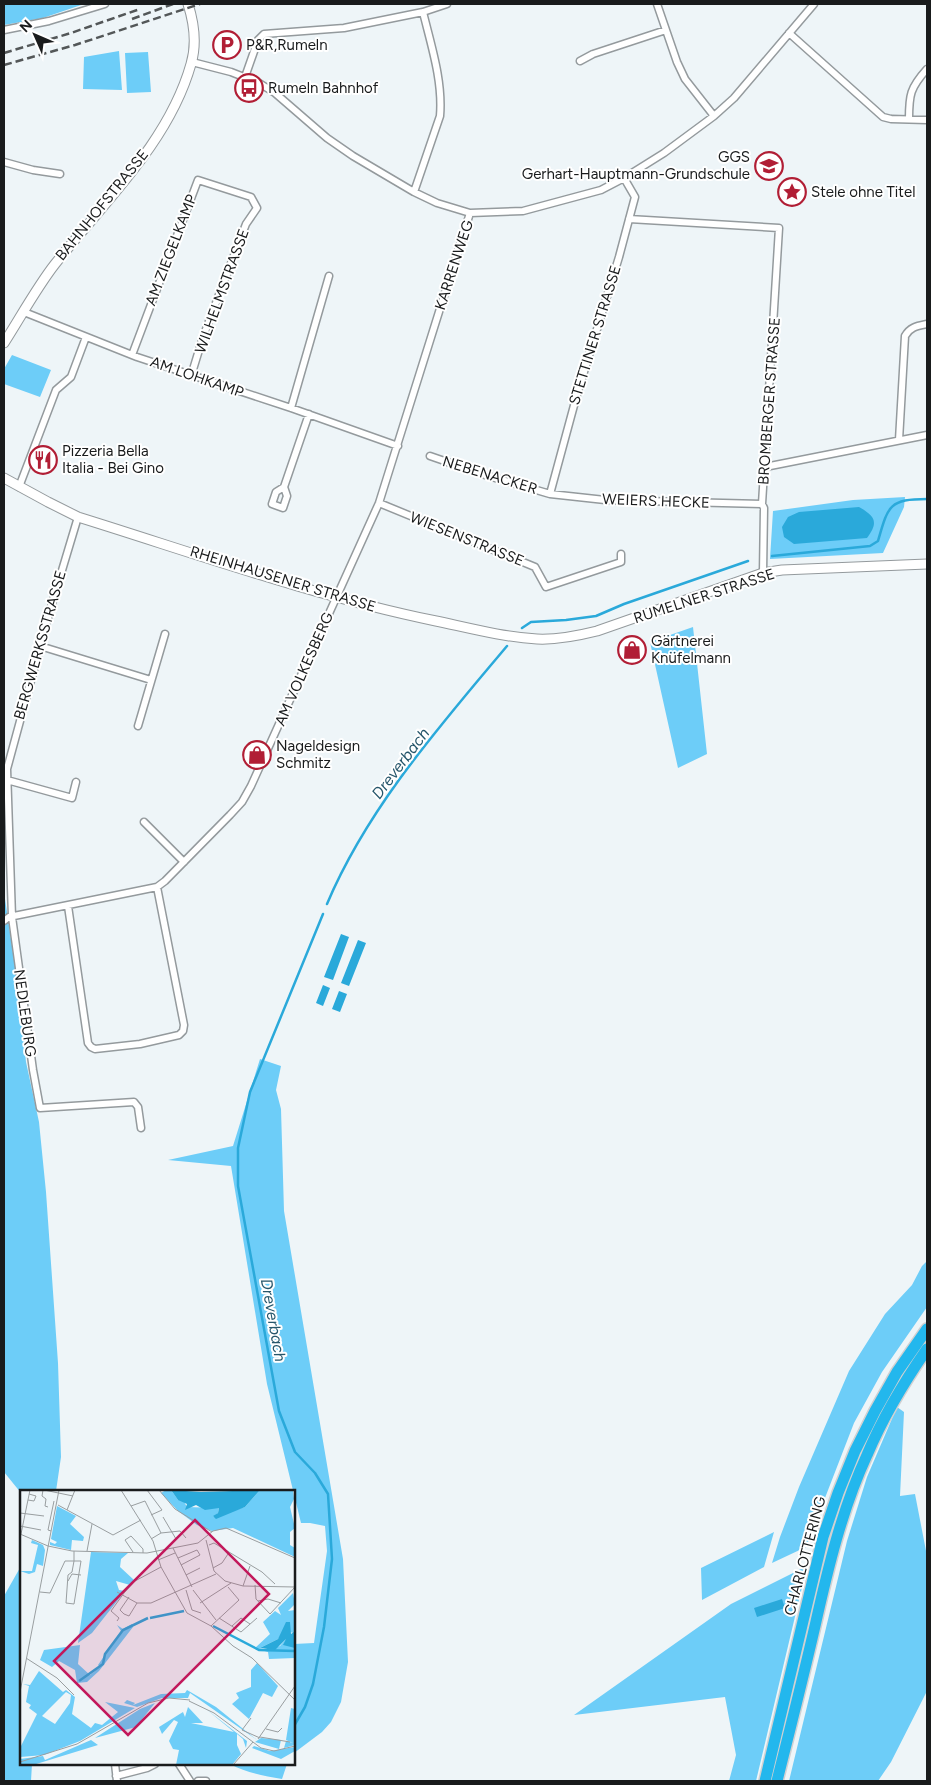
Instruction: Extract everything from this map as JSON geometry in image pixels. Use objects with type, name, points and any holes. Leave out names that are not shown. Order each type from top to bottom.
[{"type":"highway","name":"CHARLOTTERING","points":[[765,1781],[823,1537],[838,1493],[855,1451],[875,1411],[897,1372],[927,1328]]},
{"type":"highway","name":"CHARLOTTERING","points":[[777,1781],[834,1546],[851,1495],[880,1426],[927,1349]]},
{"type":"street","points":[[4,30],[49,21],[105,4]]},
{"type":"street","name":"BAHNHOFSTRASSE","points":[[4,343],[54,265],[113,195],[161,130],[180,95],[192,62],[194,41],[192,18],[188,4]]},
{"type":"street","points":[[245,77],[258,40],[264,34],[344,28],[423,12],[447,4]]},
{"type":"street","points":[[657,4],[677,62],[685,79],[714,116]]},
{"type":"street","name":"KARRENWEG","points":[[336,597],[379,503],[470,213],[524,211],[601,190],[624,178],[664,153],[714,116],[734,98],[814,4]]},
{"type":"street","points":[[414,192],[440,116],[441,102],[440,87],[423,12]]},
{"type":"street","points":[[580,61],[593,54],[666,30]]},
{"type":"street","points":[[789,34],[883,117],[927,120]]},
{"type":"street","points":[[192,62],[245,77],[259,83],[275,93],[327,138],[353,156],[414,192],[437,203],[470,213]]},
{"type":"street","points":[[909,119],[909,98],[912,89],[927,69]]},
{"type":"street","points":[[4,162],[33,170],[60,174]]},
{"type":"street","name":"STETTINER STRASSE","points":[[550,494],[635,197],[624,178]]},
{"type":"street","name":"AM ZIEGELKAMP","points":[[132,355],[198,180],[250,198],[257,208]]},
{"type":"street","name":"WILHELMSTRASSE","points":[[192,376],[203,337],[246,224],[257,208]]},
{"type":"street","name":"BROMBERGER STRASSE","points":[[629,219],[779,228],[762,504],[764,508],[764,572]]},
{"type":"street","points":[[291,408],[329,276]]},
{"type":"street","name":"AM LOHKAMP","points":[[24,312],[132,355],[398,446]]},
{"type":"street","points":[[899,440],[906,336],[908,330],[914,326],[927,324]]},
{"type":"street","points":[[19,487],[56,390],[72,378],[86,337]]},
{"type":"street","points":[[284,487],[309,414]]},
{"type":"street","points":[[765,467],[927,435]]},
{"type":"street","name":"NEBENACKER","points":[[430,456],[485,476],[550,494]]},
{"type":"street","name":"RHEINHAUSENER STRASSE","points":[[4,478],[78,517],[336,597],[505,635],[537,639],[573,637]]},
{"type":"street","name":"WEIERS HECKE","points":[[550,494],[610,500],[762,504]]},
{"type":"street","name":"WIESENSTRASSE","points":[[379,503],[535,567],[546,587],[622,562],[621,554]]},
{"type":"street","name":"BERGWERKSSTRASSE","points":[[12,917],[7,768],[10,750],[78,517]]},
{"type":"street","name":"RUMELNER STRASSE","points":[[573,637],[624,622],[764,572],[927,564]]},
{"type":"street","name":"AM VOLKESBERG","points":[[157,887],[242,802],[251,786],[336,597]]},
{"type":"street","points":[[138,726],[165,634]]},
{"type":"street","points":[[40,646],[151,680]]},
{"type":"street","points":[[7,780],[72,798],[76,782]]},
{"type":"street","points":[[144,822],[184,862]]},
{"type":"street","points":[[4,921],[12,917],[157,887],[184,1025],[183,1031],[178,1035],[140,1044],[95,1050],[91,1047],[88,1043],[68,906]]},
{"type":"street","name":"NEDLEBURG","points":[[12,917],[32,1070],[40,1108],[134,1102],[138,1107],[141,1128]]},
{"type":"street","points":[[115,1765],[116,1779],[153,1765]]},
{"type":"street","points":[[180,1765],[190,1781]]},
{"type":"street","points":[[198,1781],[206,1781]]},
{"type":"shaded area","points":[[4,4],[84,4],[43,18],[4,25]]},
{"type":"shaded area","points":[[119,51],[122,90],[83,89],[84,57]]},
{"type":"shaded area","points":[[148,52],[151,92],[127,93],[125,53]]},
{"type":"shaded area","points":[[12,355],[51,370],[40,397],[4,384],[4,369]]},
{"type":"shaded area","points":[[905,497],[904,507],[883,553],[770,559],[773,511],[853,500]]},
{"type":"shaded area","points":[[859,507],[869,513],[874,520],[873,528],[867,538],[794,544],[784,537],[782,527],[788,517],[799,512]]},
{"type":"shaded area","points":[[693,627],[707,754],[678,768],[650,642]]},
{"type":"shaded area","points":[[4,892],[16,973],[26,1062],[39,1122],[58,1363],[61,1457],[56,1490],[20,1490],[20,1492],[4,1472]]},
{"type":"shaded area","points":[[341,934],[349,937],[333,980],[324,977]]},
{"type":"shaded area","points":[[358,940],[366,943],[349,986],[341,983]]},
{"type":"shaded area","points":[[323,985],[330,988],[323,1006],[316,1003]]},
{"type":"shaded area","points":[[339,991],[347,994],[340,1012],[332,1009]]},
{"type":"shaded area","points":[[260,1059],[281,1066],[276,1090],[281,1109],[284,1211],[343,1559],[348,1662],[341,1702],[331,1722],[322,1732],[295,1752],[295,1644],[314,1643],[327,1551],[325,1526],[301,1523],[295,1498],[295,1490],[293,1490],[267,1384],[231,1166],[168,1160],[233,1146]]},
{"type":"shaded area","points":[[927,1261],[927,1307],[882,1372],[854,1423],[806,1547],[772,1563],[799,1487],[849,1371],[885,1314],[912,1285],[922,1266]]},
{"type":"shaded area","points":[[897,1407],[904,1412],[900,1496],[915,1494],[927,1556],[927,1691],[891,1762],[878,1781],[789,1781],[847,1541],[867,1477]]},
{"type":"shaded area","points":[[774,1532],[764,1567],[702,1600],[701,1568]]},
{"type":"shaded area","points":[[807,1566],[756,1781],[729,1781],[736,1755],[725,1697],[574,1715],[731,1604]]},
{"type":"shaded area","points":[[20,1568],[20,1765],[32,1765],[31,1781],[4,1781],[4,1596]]},
{"type":"shaded area","points":[[782,1599],[785,1608],[757,1617],[754,1608]]},
{"type":"shaded area","points":[[232,1765],[287,1765],[282,1779],[249,1772]]},
{"type":"waterway","name":"Dreverbach","points":[[772,556],[870,546],[878,541],[888,512],[892,507],[897,503],[905,501],[927,499]]},
{"type":"waterway","name":"Dreverbach","points":[[522,628],[531,622],[596,616],[624,604],[748,561]]},
{"type":"waterway","name":"Dreverbach","points":[[327,904],[344,868],[384,801],[431,737],[507,646]]},
{"type":"waterway","name":"Dreverbach","points":[[295,1724],[305,1707],[313,1684],[324,1627],[332,1559],[328,1494],[315,1473],[295,1452],[279,1411],[238,1186],[238,1148],[250,1092],[323,914]]},
{"type":"railway","points":[[132,19],[173,4]]},
{"type":"railway","points":[[4,65],[75,45],[200,4]]},
{"type":"railway","points":[[4,53],[71,33],[140,9]]},
{"type":"place","name":"P&R,Rumeln","points":[[227,45]]},
{"type":"place","name":"Rumeln Bahnhof","points":[[249,88]]},
{"type":"place","name":"GGS Gerhart-Hauptmann-Grundschule","points":[[769,166]]},
{"type":"place","name":"Stele ohne Titel","points":[[792,192]]},
{"type":"place","name":"Pizzeria Bella Italia - Bei Gino","points":[[43,460]]},
{"type":"place","name":"Gärtnerei Knüfelmann","points":[[632,650]]},
{"type":"place","name":"Nageldesign Schmitz","points":[[257,755]]}]
